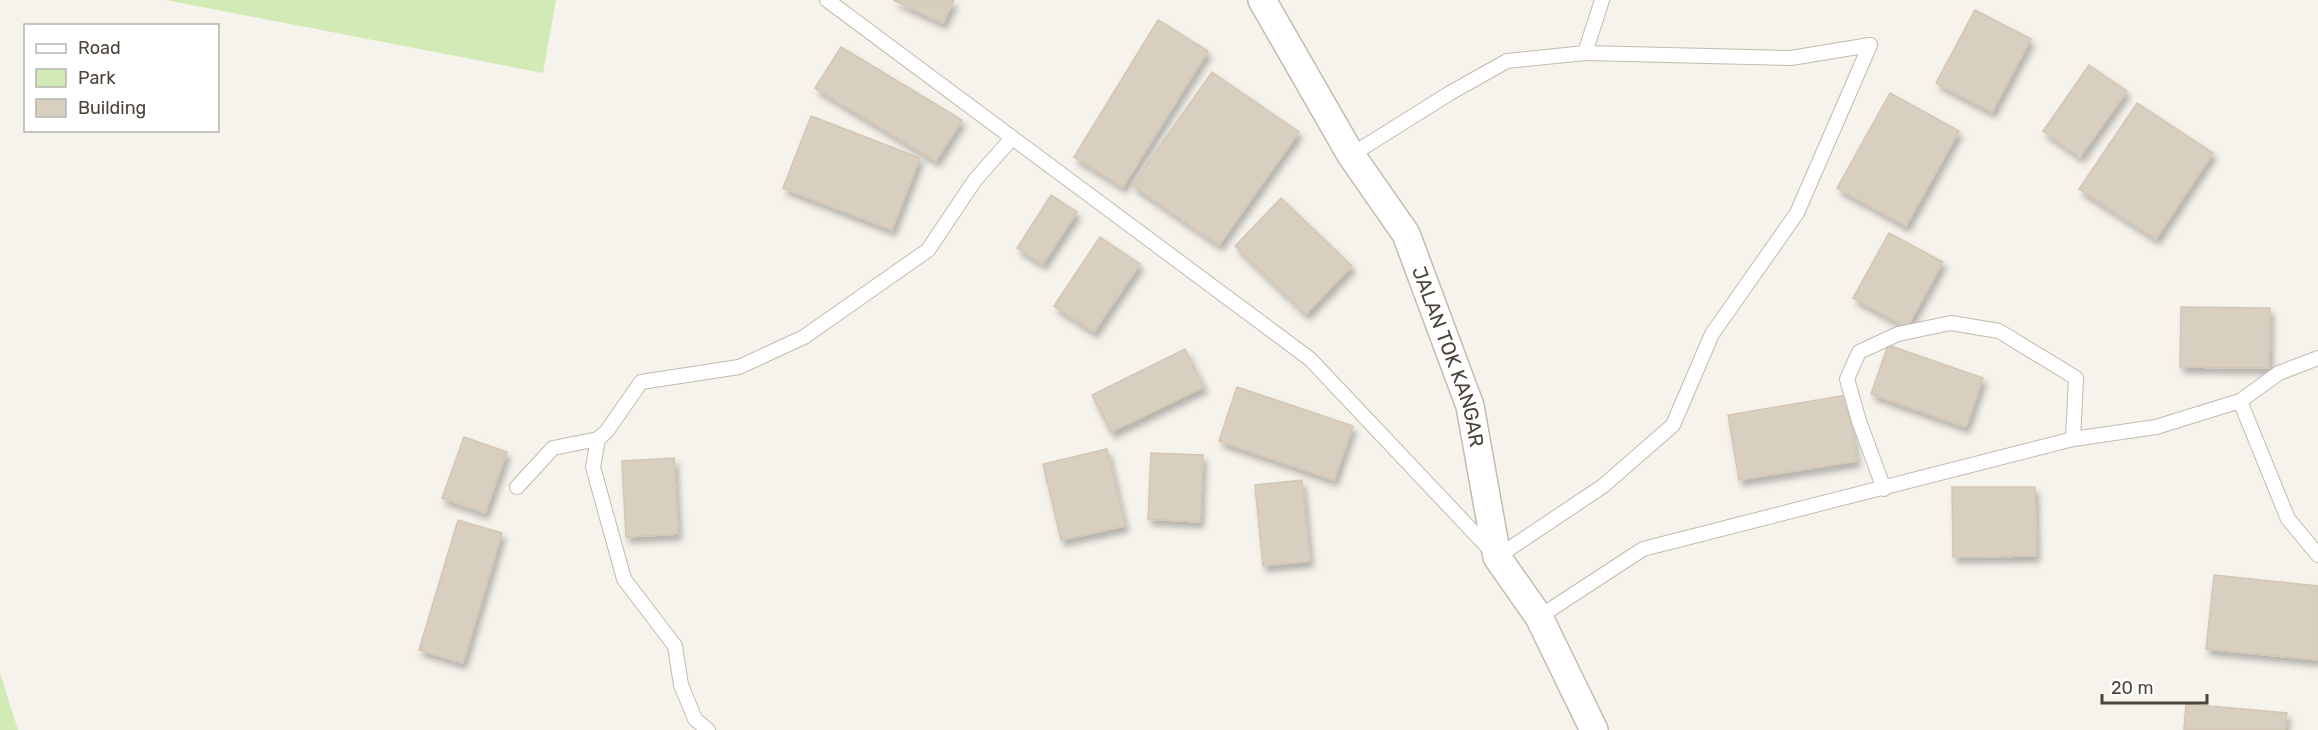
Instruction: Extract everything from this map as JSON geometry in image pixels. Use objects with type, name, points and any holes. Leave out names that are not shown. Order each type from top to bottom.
[{"type":"street","name":"JALAN TOK KANGAR","points":[[1262,0],[1351,155],[1406,234],[1470,406],[1497,557],[1539,617],[1594,730]]},
{"type":"lane","points":[[827,0],[1310,359],[1497,557],[1603,486],[1673,425],[1712,334],[1797,213],[1870,45],[1791,58],[1585,53],[1507,60],[1351,155]]},
{"type":"lane","points":[[1585,53],[1602,0]]},
{"type":"lane","points":[[517,487],[553,448],[598,439],[641,382],[739,366],[804,337],[928,250],[975,180],[1012,138]]},
{"type":"lane","points":[[1884,489],[1859,422],[1847,379],[1860,352],[1898,334],[1951,322],[1999,331],[2076,378],[2073,439]]},
{"type":"lane","points":[[1539,617],[1643,549],[2073,439],[2156,427],[2240,401],[2279,373],[2318,357]]},
{"type":"lane","points":[[2240,401],[2288,519],[2318,555]]},
{"type":"lane","points":[[598,439],[593,467],[624,579],[675,646],[681,685],[695,719],[708,730]]},
{"type":"green space","points":[[166,0],[556,0],[543,73]]},
{"type":"green space","points":[[0,673],[18,730],[0,730]]},
{"type":"building","points":[[893,0],[954,0],[943,23]]},
{"type":"building","points":[[1975,10],[2031,39],[1992,112],[1936,83]]},
{"type":"building","points":[[1158,20],[1208,51],[1123,187],[1074,157]]},
{"type":"building","points":[[841,47],[962,120],[936,161],[815,88]]},
{"type":"building","points":[[2089,65],[2127,91],[2080,157],[2043,131]]},
{"type":"building","points":[[1212,72],[1299,132],[1219,245],[1132,185]]},
{"type":"building","points":[[1890,93],[1959,131],[1906,226],[1837,188]]},
{"type":"building","points":[[2137,103],[2213,153],[2156,239],[2079,189]]},
{"type":"building","points":[[811,116],[920,158],[892,230],[783,188]]},
{"type":"building","points":[[1051,195],[1077,212],[1043,264],[1017,248]]},
{"type":"building","points":[[1281,198],[1352,266],[1306,314],[1235,246]]},
{"type":"building","points":[[1889,233],[1943,262],[1907,327],[1853,298]]},
{"type":"building","points":[[1100,237],[1140,264],[1094,332],[1054,306]]},
{"type":"building","points":[[2181,307],[2270,308],[2269,368],[2180,367]]},
{"type":"building","points":[[1888,345],[1983,378],[1966,427],[1871,394]]},
{"type":"building","points":[[1185,349],[1204,387],[1111,432],[1092,395]]},
{"type":"building","points":[[1237,387],[1353,426],[1334,480],[1219,441]]},
{"type":"building","points":[[1846,395],[1857,461],[1739,480],[1728,415]]},
{"type":"building","points":[[464,437],[507,452],[485,513],[442,498]]},
{"type":"building","points":[[1107,449],[1125,526],[1061,540],[1043,464]]},
{"type":"building","points":[[1151,453],[1203,455],[1200,522],[1148,519]]},
{"type":"building","points":[[674,458],[678,534],[626,537],[622,461]]},
{"type":"building","points":[[1302,480],[1310,561],[1263,566],[1255,485]]},
{"type":"building","points":[[1952,487],[2035,487],[2036,556],[1953,557]]},
{"type":"building","points":[[458,520],[502,533],[463,663],[419,650]]},
{"type":"building","points":[[2214,575],[2318,586],[2318,660],[2206,649]]},
{"type":"building","points":[[2186,704],[2287,713],[2285,730],[2184,730]]}]
